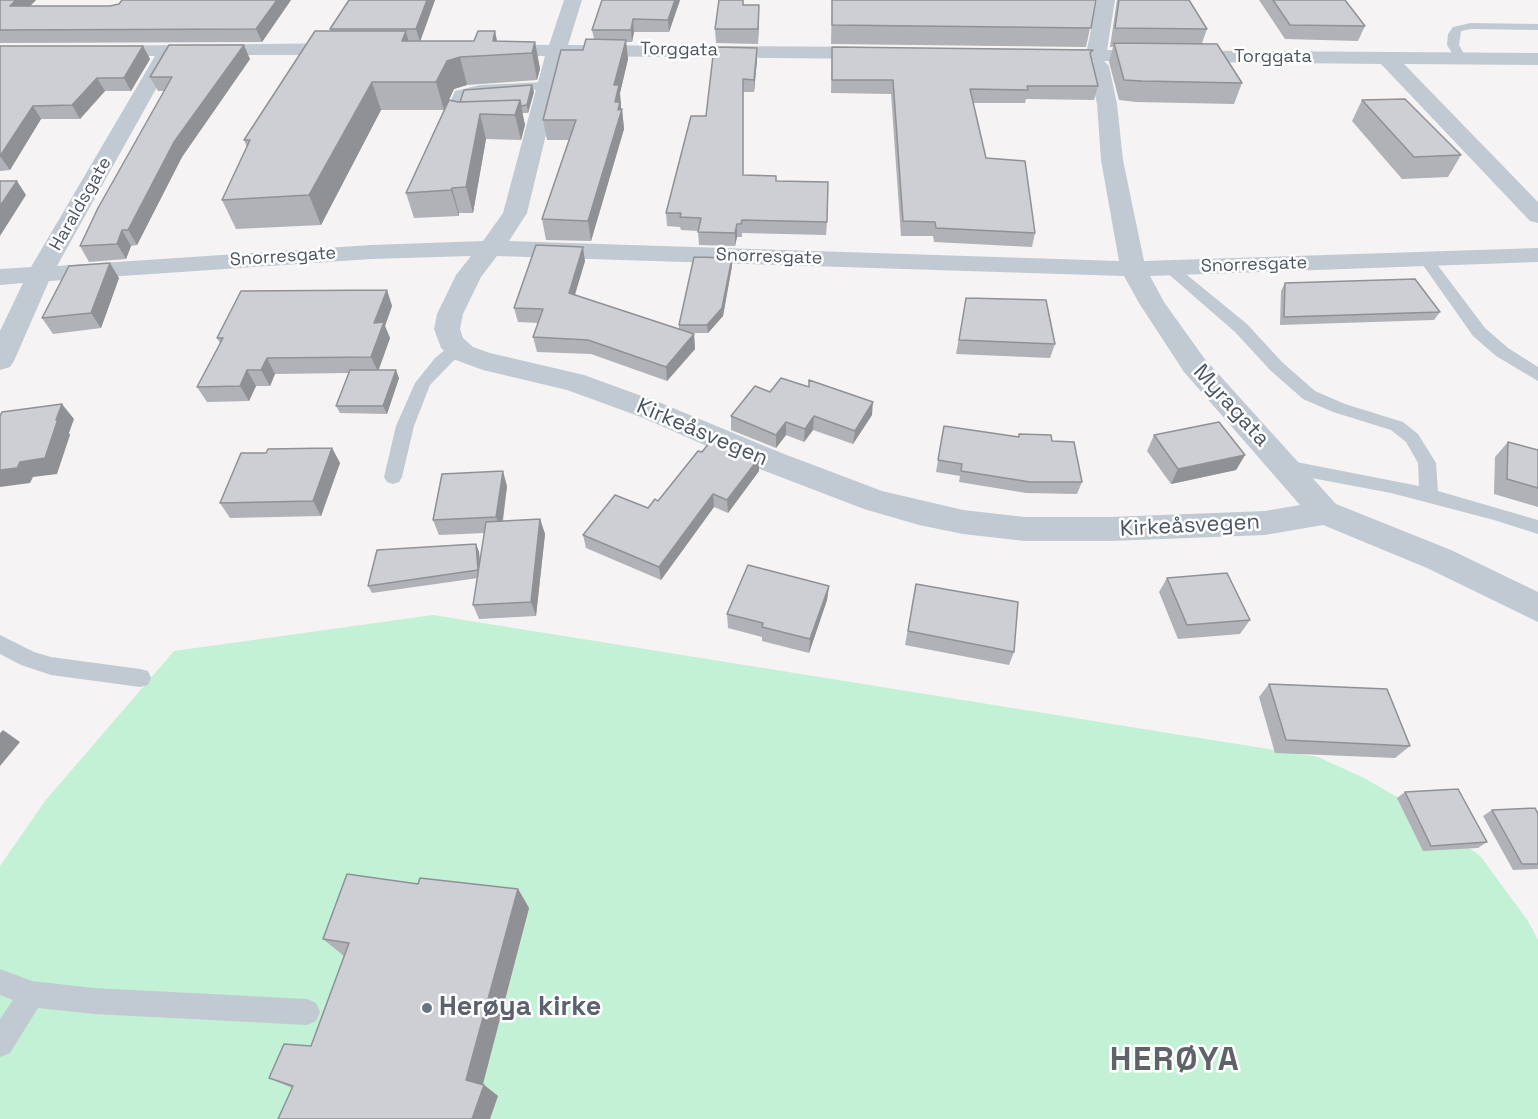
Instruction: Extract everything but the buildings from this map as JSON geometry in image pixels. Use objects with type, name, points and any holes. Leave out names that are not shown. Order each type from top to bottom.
[{"type":"street","points":[[458,348],[451,342],[447,329],[450,314],[469,275],[506,230],[514,213],[533,119],[547,86],[573,0]]},
{"type":"street","name":"Myragata","points":[[1106,0],[1097,61],[1107,104],[1112,160],[1125,237],[1134,269],[1152,303],[1194,365],[1325,513],[1439,559],[1538,608]]},
{"type":"street","points":[[82,50],[366,49]]},
{"type":"street","name":"Haraldsgate","points":[[0,361],[40,273],[168,50]]},
{"type":"street","name":"Torggata","points":[[473,50],[898,53]]},
{"type":"street","name":"Torggata","points":[[1027,55],[1097,61],[1538,59]]},
{"type":"street","points":[[1387,58],[1538,216]]},
{"type":"street","name":"Snorresgate","points":[[0,277],[360,252],[490,248],[1134,269],[1538,255]]},
{"type":"street","name":"Kirkeåsvegen","points":[[458,348],[483,361],[574,382],[640,406],[837,488],[919,513],[963,522],[1025,529],[1110,530],[1265,523],[1325,513]]},
{"type":"lane","points":[[1461,58],[1453,45],[1457,29],[1471,26],[1538,27]]},
{"type":"lane","points":[[474,121],[464,121],[453,117],[451,113],[459,94],[480,89],[547,86]]},
{"type":"lane","points":[[1425,258],[1479,332],[1502,352],[1538,375]]},
{"type":"lane","points":[[1171,268],[1241,328],[1276,366],[1309,395],[1339,408],[1397,426],[1412,438],[1427,463],[1429,495]]},
{"type":"lane","points":[[393,477],[405,426],[423,383],[458,348]]},
{"type":"lane","points":[[1286,468],[1391,486],[1538,527]]},
{"type":"lane","points":[[0,644],[28,659],[51,666],[140,678]]},
{"type":"lane","points":[[0,982],[32,994],[94,1000],[307,1012]]},
{"type":"lane","points":[[0,1043],[32,994]]},
{"type":"green space","points":[[433,615],[1318,757],[1364,778],[1430,816],[1481,857],[1528,921],[1538,940],[1538,1119],[0,1119],[0,866],[45,801],[174,651]]},
{"type":"place","name":"Herøya kirke","points":[[427,1008]]},
{"type":"district","name":"HERØYA","points":[[1175,1061]]}]
